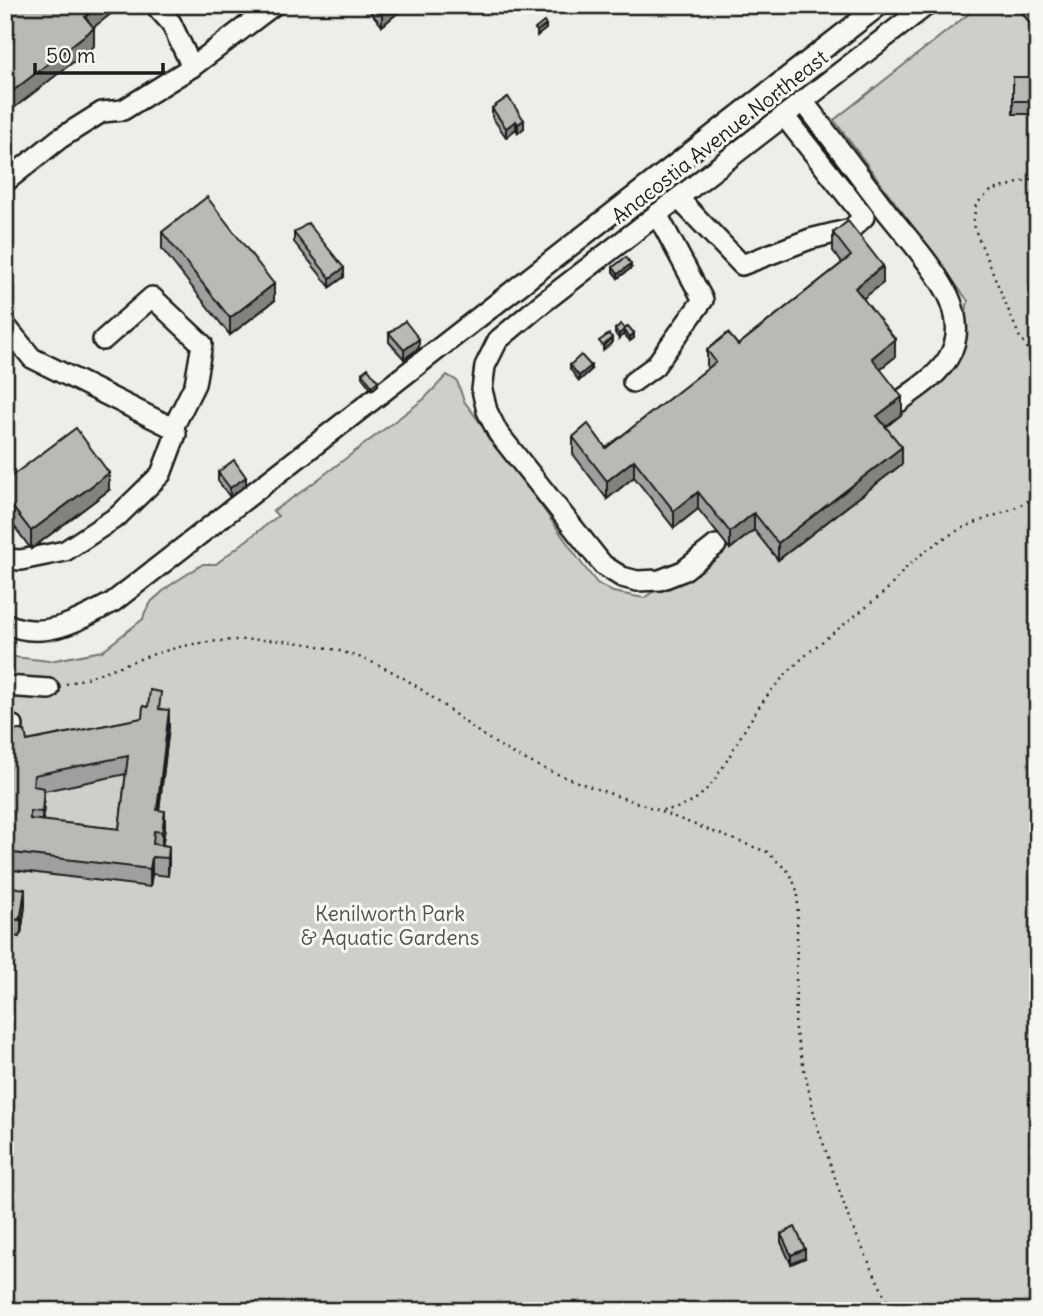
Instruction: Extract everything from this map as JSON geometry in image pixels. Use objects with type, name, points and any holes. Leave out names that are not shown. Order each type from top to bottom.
[{"type":"lane","points":[[155,5],[171,23],[192,67]]},
{"type":"lane","points":[[5,182],[59,139],[103,112],[123,110],[192,67],[274,5]]},
{"type":"lane","points":[[5,623],[15,628],[48,630],[78,621],[113,602],[880,5]]},
{"type":"lane","points":[[1030,5],[1038,16]]},
{"type":"lane","name":"Anacostia Avenue Northeast","points":[[716,545],[683,571],[660,580],[637,581],[622,577],[603,565],[498,433],[487,411],[482,390],[485,366],[498,340],[540,305],[921,10]]},
{"type":"lane","points":[[803,101],[930,267],[946,290],[954,309],[954,346],[946,361],[936,373],[899,402]]},
{"type":"lane","points":[[678,198],[742,265],[810,239],[851,229],[864,217],[784,116]]},
{"type":"lane","points":[[633,382],[655,366],[703,300],[657,214]]},
{"type":"lane","points":[[103,340],[152,297],[202,344],[195,384],[173,428]]},
{"type":"lane","points":[[5,325],[32,358],[173,428],[176,434],[160,474],[118,516],[65,551],[21,560],[5,559]]},
{"type":"lane","points":[[5,686],[49,689]]},
{"type":"path","points":[[1038,177],[991,191],[976,204],[972,225],[1020,338],[1038,363]]},
{"type":"path","points":[[658,810],[679,808],[692,802],[707,789],[756,710],[775,686],[794,666],[885,591],[907,567],[932,546],[957,531],[1022,506],[1038,494]]},
{"type":"path","points":[[49,689],[158,652],[195,644],[248,639],[319,646],[355,655],[399,675],[500,746],[544,769],[767,852],[790,873],[798,893],[795,1029],[816,1122],[849,1219],[893,1311]]},
{"type":"green space","name":"Kenilworth Park & Aquatic Gardens","points":[[980,5],[1038,5],[1038,225],[1035,241],[1038,260],[1038,1311],[5,1311],[5,656],[50,661],[102,651],[143,619],[152,601],[169,586],[203,564],[216,564],[278,516],[273,511],[424,399],[447,375],[457,381],[464,401],[597,583],[613,592],[644,598],[960,345],[968,301],[834,120]]},
{"type":"building","points":[[5,5],[100,5],[85,17],[94,28],[5,97]]},
{"type":"building","points":[[375,5],[391,5],[382,13]]},
{"type":"building","points":[[544,22],[546,25],[537,31],[535,29]]},
{"type":"building","points":[[1013,77],[1038,77],[1038,101],[1013,101]]},
{"type":"building","points":[[508,97],[524,120],[518,124],[516,121],[506,128],[492,108]]},
{"type":"building","points":[[207,197],[274,284],[230,318],[162,232]]},
{"type":"building","points":[[848,221],[883,266],[855,288],[895,339],[872,358],[902,397],[877,416],[902,447],[778,543],[754,513],[730,532],[698,492],[674,511],[634,460],[607,481],[573,437],[588,424],[606,448],[716,362],[707,350],[728,333],[738,345],[851,256],[833,233]]},
{"type":"building","points":[[308,223],[344,268],[330,278],[294,233]]},
{"type":"building","points":[[626,257],[631,264],[618,274],[613,267]]},
{"type":"building","points":[[405,321],[419,339],[404,350],[389,333]]},
{"type":"building","points":[[621,324],[625,329],[628,326],[634,333],[630,337],[624,330],[619,334],[615,329]]},
{"type":"building","points":[[609,334],[612,338],[603,346],[599,341]]},
{"type":"building","points":[[581,355],[591,366],[579,376],[570,365]]},
{"type":"building","points":[[368,368],[378,381],[372,386],[362,373]]},
{"type":"building","points":[[76,428],[109,473],[31,531],[5,497],[5,481]]},
{"type":"building","points":[[234,460],[246,477],[230,488],[218,472]]},
{"type":"building","points":[[150,690],[161,692],[159,709],[169,710],[157,810],[165,811],[162,832],[154,831],[153,844],[169,846],[168,858],[152,857],[150,869],[5,852],[5,728],[25,731],[27,741],[142,718],[143,706],[148,707]],"holes":[[[128,756],[119,829],[30,819],[30,811],[42,812],[44,788],[33,786],[34,775]]]},
{"type":"building","points":[[5,886],[25,889],[21,916],[19,920],[13,919],[5,985]]},
{"type":"building","points":[[795,1227],[805,1249],[791,1255],[781,1234]]}]
